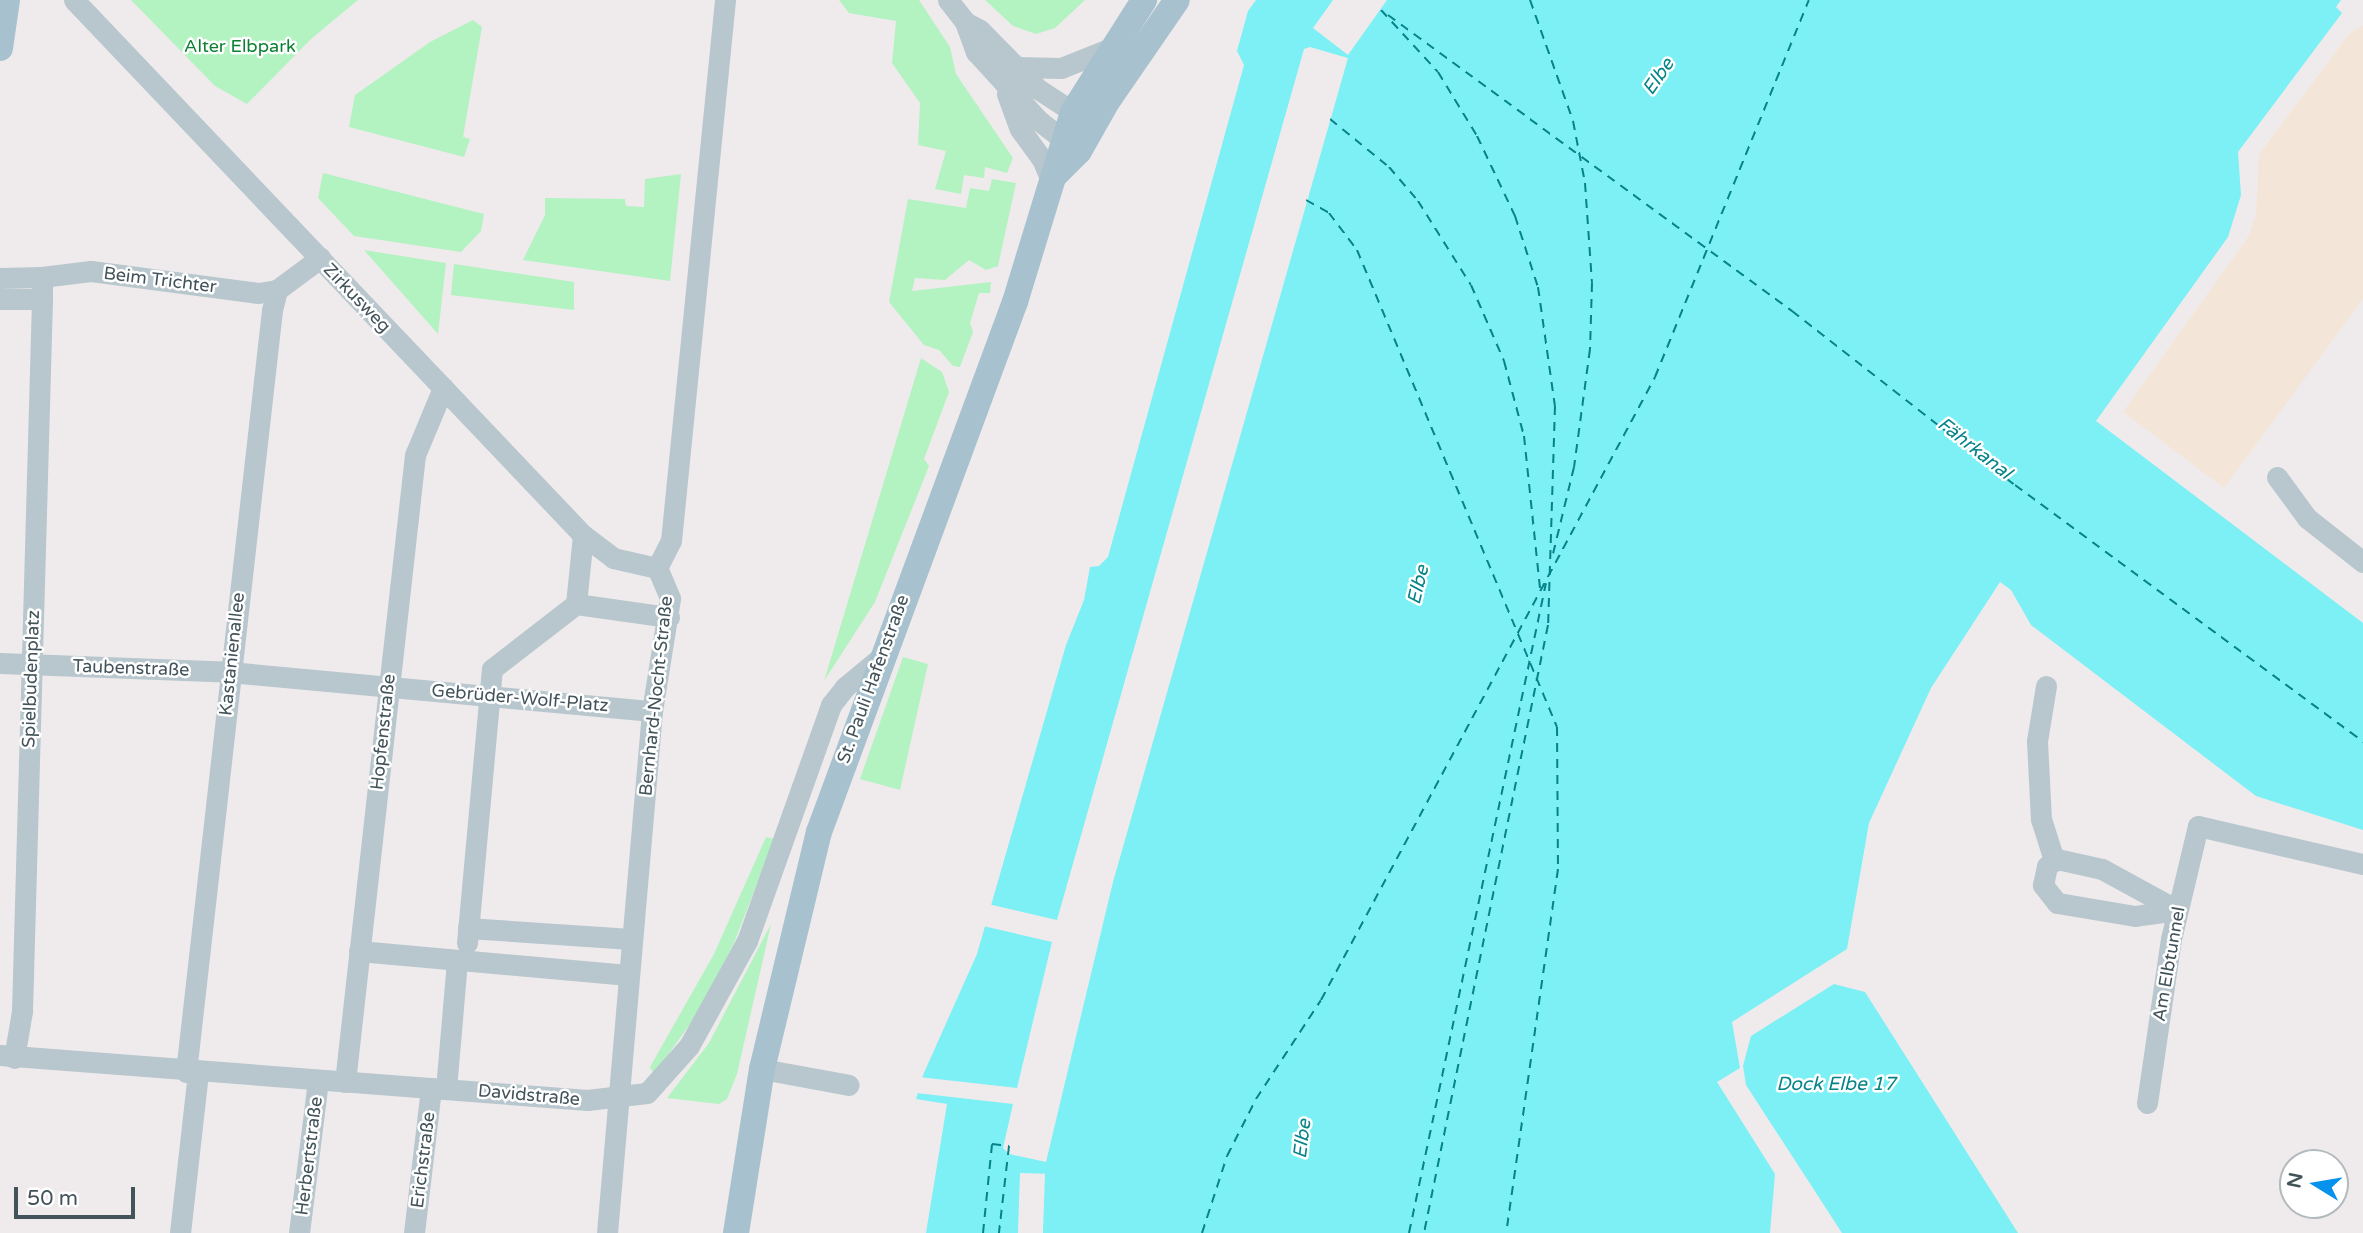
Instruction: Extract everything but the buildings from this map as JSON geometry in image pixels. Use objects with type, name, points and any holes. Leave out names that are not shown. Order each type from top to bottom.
[{"type":"main road","points":[[0,48],[7,0]]},
{"type":"main road","points":[[1051,180],[1083,119],[1111,48],[1144,0]]},
{"type":"main road","points":[[1083,119],[1177,0]]},
{"type":"main road","name":"St. Pauli Hafenstraße","points":[[736,1233],[762,1069],[806,878],[880,659],[1014,302],[1051,180]]},
{"type":"street","name":"Zirkusweg","points":[[74,0],[583,535],[613,558],[657,568]]},
{"type":"street","points":[[657,568],[671,541],[725,0]]},
{"type":"street","points":[[948,0],[965,22],[976,52],[1083,119]]},
{"type":"street","points":[[1008,74],[1060,68],[1111,48]]},
{"type":"street","points":[[1008,74],[1038,120],[1071,145]]},
{"type":"street","points":[[1008,74],[1020,129],[1042,159],[1051,180]]},
{"type":"street","points":[[277,290],[320,258]]},
{"type":"street","name":"Beim Trichter","points":[[0,278],[43,277],[90,271],[258,293],[277,290]]},
{"type":"street","points":[[0,299],[42,299],[43,277]]},
{"type":"street","name":"Kastanienallee","points":[[180,1233],[192,1073],[230,672],[277,290]]},
{"type":"street","name":"Spielbudenplatz","points":[[7,1056],[22,1011],[42,299]]},
{"type":"street","name":"Hopfenstraße","points":[[345,1082],[415,455],[443,388]]},
{"type":"street","points":[[2277,477],[2307,518],[2363,562]]},
{"type":"street","points":[[583,535],[576,604],[669,617]]},
{"type":"street","name":"Bernhard-Nocht-Straße","points":[[607,1233],[652,711],[669,617],[669,590],[657,568]]},
{"type":"street","name":"Erichstraße","points":[[414,1233],[464,944],[492,669],[576,604]]},
{"type":"street","name":"Davidstraße","points":[[7,1056],[192,1073],[617,1100],[647,1093],[660,1084],[717,1001],[768,890],[825,726],[840,692],[880,659]]},
{"type":"street","name":"Taubenstraße","points":[[0,663],[230,672],[388,686]]},
{"type":"street","name":"Gebrüder-Wolf-Platz","points":[[388,686],[652,711]]},
{"type":"street","points":[[2046,686],[2037,741],[2041,819],[2054,860]]},
{"type":"street","points":[[825,726],[836,717],[862,710]]},
{"type":"street","name":"Am Elbtunnel","points":[[2147,1103],[2177,911],[2198,826],[2363,864]]},
{"type":"street","points":[[2054,860],[2102,869],[2177,911]]},
{"type":"street","points":[[2054,860],[2047,866],[2043,885],[2057,903],[2135,916],[2177,911]]},
{"type":"street","points":[[359,951],[464,944],[631,939]]},
{"type":"street","points":[[464,944],[628,975]]},
{"type":"street","points":[[762,1069],[849,1086]]},
{"type":"street","name":"Herbertstraße","points":[[299,1233],[318,1080]]},
{"type":"green space","name":"Alter Elbpark","points":[[131,0],[358,0],[311,39],[247,104],[215,86]]},
{"type":"green space","points":[[839,0],[919,0],[950,47],[956,74],[1013,158],[1007,173],[985,167],[984,178],[964,175],[961,194],[935,189],[946,151],[918,145],[920,103],[892,63],[896,21],[849,13]]},
{"type":"green space","points":[[985,0],[1085,0],[1055,28],[1036,34],[1013,26]]},
{"type":"green space","points":[[473,20],[482,27],[463,137],[470,139],[464,157],[349,127],[355,95],[430,42]]},
{"type":"green space","points":[[323,173],[484,214],[481,231],[461,252],[354,236],[318,198]]},
{"type":"green space","points":[[681,174],[670,281],[523,260],[545,215],[545,198],[625,199],[626,206],[644,207],[645,179]]},
{"type":"green space","points":[[992,179],[1016,183],[998,266],[986,270],[969,260],[945,280],[915,278],[912,291],[991,282],[990,293],[979,293],[970,323],[973,332],[960,367],[953,366],[939,350],[924,345],[889,302],[908,199],[966,208],[970,188],[989,191]]},
{"type":"green space","points":[[364,250],[446,263],[438,334]]},
{"type":"green space","points":[[454,264],[574,282],[574,310],[451,295]]},
{"type":"green space","points":[[921,358],[942,372],[949,392],[924,459],[929,466],[875,602],[824,681]]},
{"type":"green space","points":[[903,657],[928,664],[900,790],[860,779]]},
{"type":"green space","points":[[766,837],[774,839],[734,943],[698,1013],[654,1074],[650,1067],[714,954]]},
{"type":"green space","points":[[771,924],[737,1074],[727,1099],[719,1104],[667,1098],[709,1043]]},
{"type":"sand","points":[[2363,25],[2363,299],[2224,488],[2123,412],[2248,237],[2256,215],[2259,154],[2350,33]]},
{"type":"water","points":[[1256,0],[2341,0],[2336,7],[2342,13],[2238,152],[2241,195],[2228,237],[2096,421],[2363,623],[2363,830],[2256,796],[2031,625],[2011,590],[2000,582],[1931,688],[1869,823],[1847,949],[1732,1022],[1740,1068],[1717,1082],[1775,1174],[1770,1233],[926,1233],[947,1104],[916,1099],[923,1075],[977,954],[1066,645],[1084,600],[1090,567],[1099,566],[1108,557],[1244,65],[1237,51],[1248,11]]},
{"type":"water","name":"Dock Elbe 17","points":[[1834,984],[1865,992],[2018,1233],[1842,1233],[1746,1085],[1743,1066],[1751,1036]]},
{"type":"pier","points":[[1333,0],[1387,0],[1348,55],[1313,28]]},
{"type":"pier","points":[[1310,47],[1348,58],[1113,882],[1046,1162],[1009,1154],[1003,1148],[1013,1104],[916,1093],[919,1077],[1017,1088],[1052,942],[983,926],[988,904],[1057,920],[1304,49]]},
{"type":"pier","points":[[1020,1173],[1045,1174],[1043,1233],[1018,1233]]},
{"type":"ferry route","points":[[1530,0],[1573,121],[1585,183],[1592,283],[1590,349],[1574,467],[1553,554]]},
{"type":"ferry route","points":[[1202,1233],[1227,1156],[1256,1099],[1321,1000],[1655,377],[1809,0]]},
{"type":"ferry route","points":[[1381,10],[1438,72],[1477,136],[1515,216],[1538,287],[1555,406],[1548,625],[1424,1233]]},
{"type":"ferry route","points":[[1388,15],[1792,311],[2015,485],[2363,742]]},
{"type":"ferry route","points":[[1330,119],[1389,167],[1418,201],[1471,285],[1504,361],[1524,436],[1540,589]]},
{"type":"ferry route","points":[[1306,200],[1329,213],[1357,250],[1557,727],[1558,869],[1506,1233]]},
{"type":"ferry route","points":[[1409,1233],[1546,583]]},
{"type":"ferry route","points":[[983,1233],[992,1144],[1009,1146],[999,1233]]},
{"type":"water label","name":"Elbe","points":[[1659,77]]},
{"type":"water label","name":"Fährkanal","points":[[1974,449]]},
{"type":"water label","name":"Elbe","points":[[1419,585]]},
{"type":"water label","name":"Elbe","points":[[1303,1139]]}]
